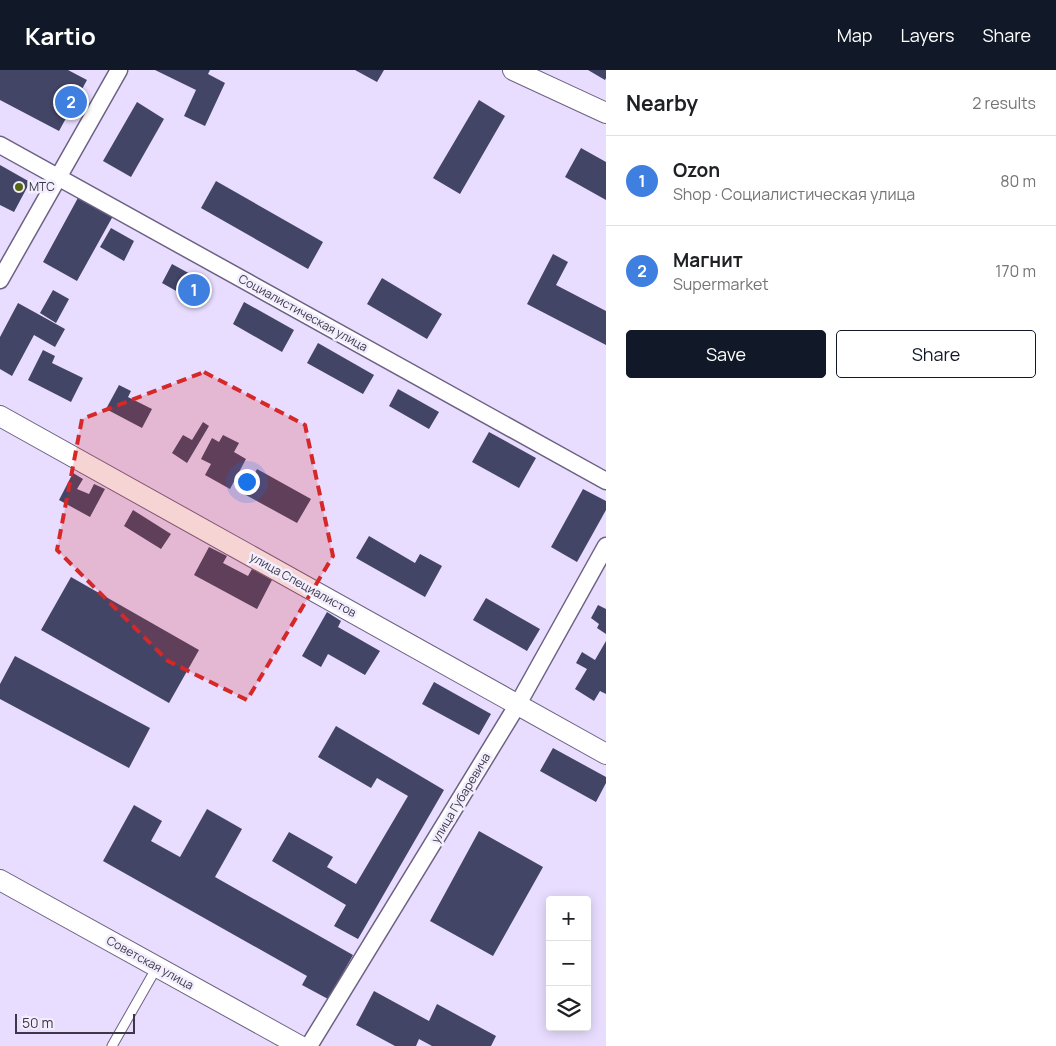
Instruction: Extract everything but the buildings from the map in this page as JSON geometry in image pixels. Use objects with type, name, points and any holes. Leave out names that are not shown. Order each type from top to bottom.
[{"type":"street","points":[[0,280],[119,70]]},
{"type":"street","points":[[513,70],[606,113]]},
{"type":"street","name":"Социалистическая улица","points":[[0,145],[606,481]]},
{"type":"street","name":"улица Специалистов","points":[[0,416],[606,754]]},
{"type":"street","name":"улица Губаревича","points":[[309,1046],[518,704],[606,546]]},
{"type":"street","name":"Советская улица","points":[[0,880],[300,1046]]},
{"type":"lane","points":[[112,1046],[157,967]]},
{"type":"highlighted area","points":[[204,372],[305,425],[333,556],[247,700],[168,661],[57,550],[82,419]]},
{"type":"place","name":"Магнит","points":[[71,102]]},
{"type":"place","name":"МТС","points":[[19,187]]},
{"type":"place","name":"Ozon","points":[[194,290]]}]
